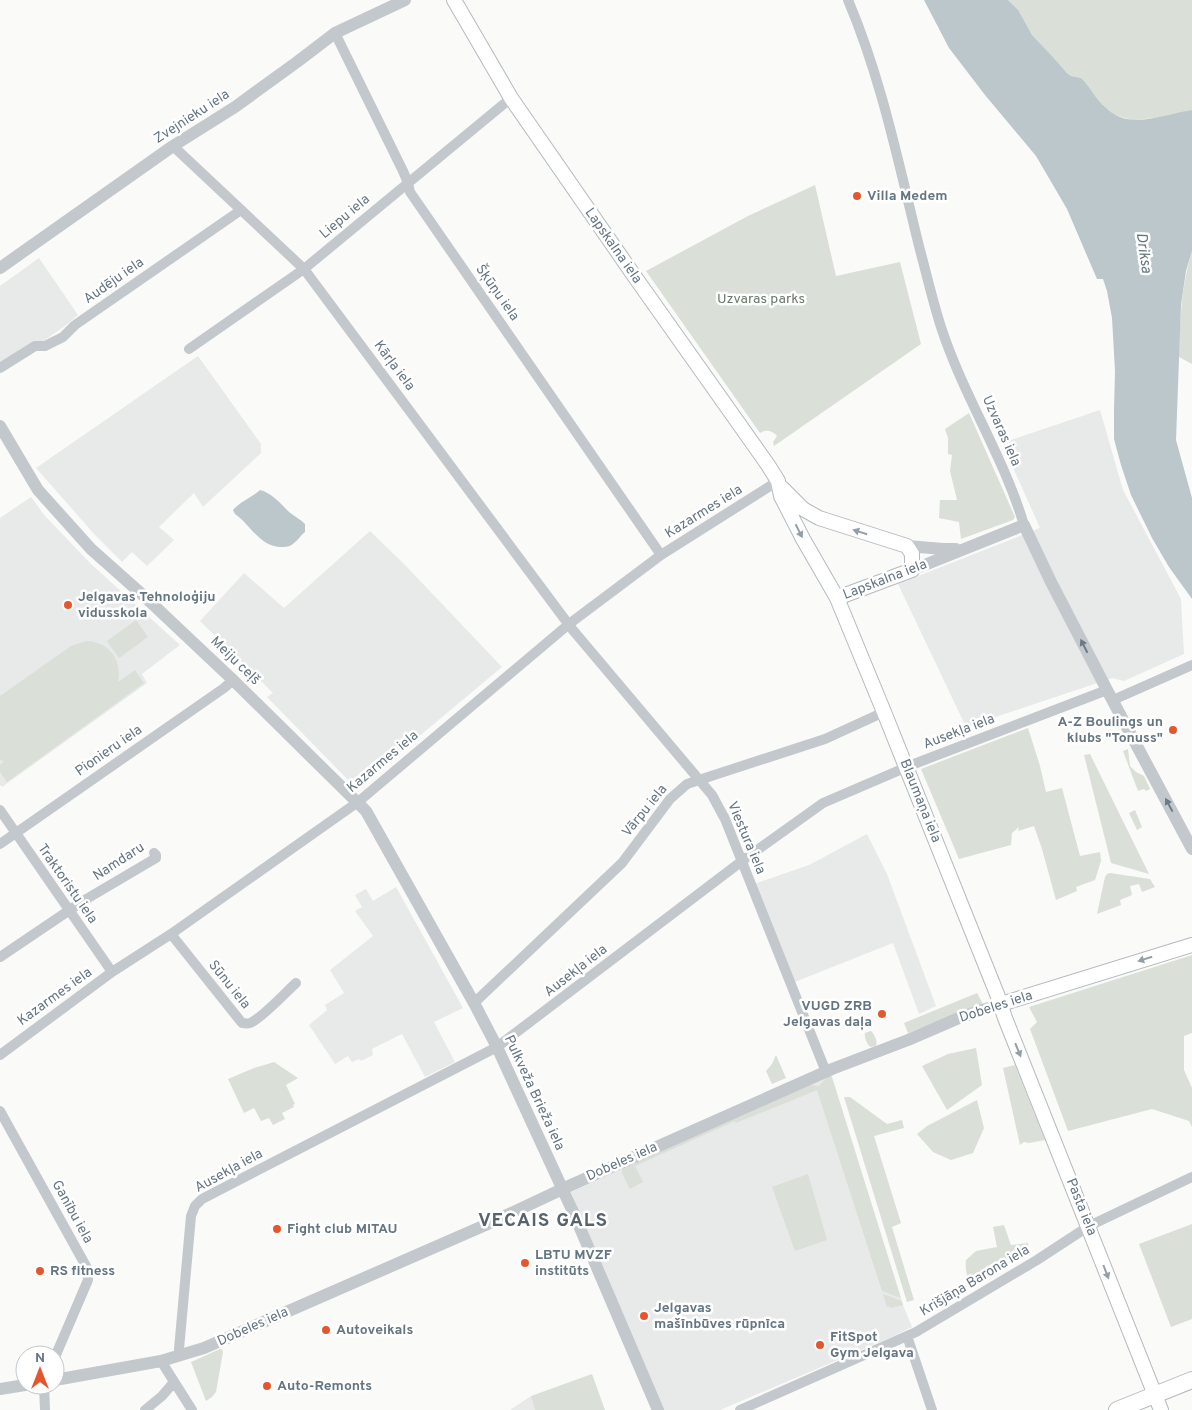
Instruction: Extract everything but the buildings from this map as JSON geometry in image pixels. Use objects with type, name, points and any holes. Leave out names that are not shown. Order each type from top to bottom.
[{"type":"main road","name":"Lapskalna iela","points":[[454,0],[510,98],[768,465],[779,484],[802,509],[819,518],[907,546]]},
{"type":"main road","name":"Lapskalna iela","points":[[779,484],[781,496],[837,598],[912,570]]},
{"type":"main road","points":[[907,546],[912,554],[912,570]]},
{"type":"main road","name":"Blaumaņa iela","points":[[837,598],[1001,1004]]},
{"type":"main road","name":"Dobeles iela","points":[[1001,1004],[1192,944]]},
{"type":"main road","name":"Pasta iela","points":[[1001,1004],[1123,1316],[1162,1410]]},
{"type":"main road","points":[[1117,1410],[1192,1380]]},
{"type":"street","name":"Zvejnieku iela","points":[[0,268],[173,146],[235,107],[335,33],[405,0]]},
{"type":"street","name":"Uzvaras iela","points":[[848,0],[867,49],[884,107],[933,301],[949,351],[1006,477],[1024,526],[1051,582],[1192,849]]},
{"type":"street","name":"Šķūņu iela","points":[[335,33],[408,183],[410,192],[661,555]]},
{"type":"street","name":"Liepu iela","points":[[189,349],[304,269],[510,98]]},
{"type":"street","name":"Kārļa iela","points":[[173,146],[304,269],[569,624]]},
{"type":"street","name":"Audēju iela","points":[[0,368],[35,346],[45,346],[63,337],[75,325],[241,210]]},
{"type":"street","name":"Meiju ceļš","points":[[0,426],[38,490],[91,549],[233,680],[358,802]]},
{"type":"street","name":"Kazarmes iela","points":[[0,1056],[112,972],[170,934],[358,802],[569,624],[661,555],[779,484]]},
{"type":"street","name":"Lapskalna iela","points":[[912,570],[1024,526]]},
{"type":"street","name":"Lapskalna iela","points":[[907,546],[966,549]]},
{"type":"street","name":"Viestura iela","points":[[569,624],[712,795],[725,819],[826,1072]]},
{"type":"street","name":"Ausekļa iela","points":[[180,1356],[179,1349],[191,1216],[192,1210],[197,1203],[222,1188],[497,1048],[742,861],[823,802],[906,767],[1192,665]]},
{"type":"street","name":"Pionieru iela","points":[[0,844],[213,696],[233,680]]},
{"type":"street","name":"Vārpu iela","points":[[474,1003],[622,863],[670,799],[687,784],[825,739],[884,712]]},
{"type":"street","name":"Pulkveža Brieža iela","points":[[358,802],[366,811],[474,1003],[497,1048],[562,1190],[658,1410]]},
{"type":"street","name":"Traktoristu iela","points":[[0,810],[112,972]]},
{"type":"street","name":"Namdaru","points":[[69,910],[156,858],[154,853]]},
{"type":"street","points":[[0,957],[69,910]]},
{"type":"street","name":"Sūnu iela","points":[[170,934],[242,1023],[247,1024],[261,1016],[296,983]]},
{"type":"street","name":"Dobeles iela","points":[[65,1378],[161,1361],[204,1348],[333,1293],[826,1072],[959,1018],[1001,1004]]},
{"type":"street","name":"Ganību iela","points":[[0,1111],[87,1268],[88,1280],[60,1345]]},
{"type":"street","name":"Krišjāņa Barona iela","points":[[740,1410],[907,1336],[1038,1260],[1089,1226],[1192,1177]]},
{"type":"street","points":[[907,1336],[932,1410]]},
{"type":"street","points":[[161,1361],[192,1410]]},
{"type":"street","points":[[145,1410],[162,1396],[174,1382]]},
{"type":"street","points":[[0,1389],[15,1387]]},
{"type":"street","points":[[44,1395],[45,1410]]},
{"type":"shaded area","points":[[39,258],[78,315],[0,371],[0,286]]},
{"type":"shaded area","points":[[198,356],[261,444],[261,453],[203,507],[194,493],[159,527],[174,540],[147,566],[132,552],[122,562],[95,535],[36,468]]},
{"type":"shaded area","points":[[1100,410],[1123,490],[1181,599],[1184,654],[1124,681],[1112,678],[966,727],[898,584],[1040,528],[1002,443]]},
{"type":"shaded area","name":"Jelgavas Tehnoloģiju vidusskola","points":[[31,497],[45,516],[91,564],[180,645],[142,674],[147,683],[2,787],[0,785],[0,518]]},
{"type":"shaded area","points":[[370,531],[502,667],[362,784],[353,785],[267,697],[273,693],[200,621],[244,573],[284,608]]},
{"type":"shaded area","points":[[867,834],[887,874],[936,1006],[919,1014],[893,943],[792,983],[754,884],[809,865]]},
{"type":"shaded area","points":[[396,887],[463,1008],[434,1022],[455,1062],[425,1077],[402,1034],[372,1049],[373,1055],[361,1061],[359,1059],[352,1062],[348,1056],[335,1064],[309,1025],[327,1010],[325,1005],[344,993],[330,970],[373,936],[355,911],[362,907],[355,895],[366,889],[373,901]]},
{"type":"shaded area","points":[[831,1076],[903,1305],[912,1327],[720,1410],[659,1410],[571,1192],[807,1085]]},
{"type":"shaded area","points":[[531,1396],[535,1410],[510,1410]]},
{"type":"green space","points":[[1008,0],[1192,0],[1192,110],[1165,117],[1133,120],[1114,115],[1106,109],[1081,78],[1067,73],[1032,35]]},
{"type":"green space","name":"Uzvaras parks","points":[[815,185],[836,276],[900,262],[921,344],[774,446],[773,442],[777,436],[769,431],[760,433],[646,271],[748,216]]},
{"type":"green space","points":[[1192,251],[1192,364],[1179,357],[1183,291]]},
{"type":"green space","points":[[969,413],[1015,517],[1013,520],[961,539],[959,522],[939,518],[940,500],[957,500],[950,471],[952,455],[948,454],[948,438],[945,429]]},
{"type":"green space","points":[[136,620],[148,637],[119,658],[107,641]]},
{"type":"green space","points":[[89,641],[103,646],[113,655],[118,667],[118,682],[135,670],[144,683],[7,782],[0,772],[0,765],[4,761],[0,760],[0,696],[71,646]]},
{"type":"green space","points":[[1028,728],[1046,792],[1062,788],[1080,856],[1100,852],[1101,861],[1095,880],[1076,887],[1077,891],[1056,900],[1034,826],[1018,831],[1019,827],[1012,833],[1011,845],[959,859],[921,769]]},
{"type":"green space","points":[[1128,749],[1130,766],[1144,776],[1150,789],[1146,791],[1144,789],[1138,791],[1123,751]]},
{"type":"green space","points":[[1090,754],[1149,874],[1111,863],[1084,755]]},
{"type":"green space","points":[[1135,810],[1142,827],[1137,830],[1129,813]]},
{"type":"green space","points":[[1110,873],[1150,879],[1155,887],[1142,892],[1139,884],[1130,886],[1132,895],[1120,900],[1121,905],[1097,914],[1105,877]]},
{"type":"green space","points":[[1192,955],[1192,1033],[1184,1036],[1184,1070],[1192,1088],[1192,1127],[1189,1121],[1152,1109],[1068,1131],[1030,1029],[1037,1022],[1029,1007]]},
{"type":"green space","points":[[977,993],[983,1004],[908,1033],[904,1023]]},
{"type":"green space","points":[[871,1031],[876,1046],[871,1047],[865,1039],[865,1033]]},
{"type":"green space","points":[[976,1048],[982,1085],[947,1110],[922,1066],[948,1054]]},
{"type":"green space","points":[[776,1055],[786,1078],[772,1084],[766,1071]]},
{"type":"green space","points":[[274,1062],[298,1078],[286,1085],[295,1104],[293,1105],[294,1107],[282,1113],[285,1119],[273,1125],[269,1118],[261,1121],[254,1108],[244,1113],[228,1079]]},
{"type":"green space","points":[[1015,1065],[1045,1140],[1024,1142],[1020,1145],[1003,1068]]},
{"type":"green space","points":[[831,1076],[901,1298],[882,1291],[817,1090],[736,1123],[735,1121],[635,1166],[643,1182],[630,1189],[622,1173],[622,1168],[811,1085],[819,1086],[827,1077]]},
{"type":"green space","points":[[844,1097],[850,1097],[887,1124],[902,1120],[904,1128],[874,1136],[901,1223],[892,1227],[914,1300],[907,1302]]},
{"type":"green space","points":[[977,1100],[984,1128],[973,1153],[951,1160],[933,1152],[917,1134],[927,1126]]},
{"type":"green space","points":[[808,1174],[827,1240],[795,1251],[772,1187]]},
{"type":"green space","points":[[1192,1224],[1192,1319],[1171,1327],[1139,1244]]},
{"type":"green space","points":[[1004,1225],[1011,1245],[1028,1243],[1029,1250],[972,1287],[967,1274],[966,1260],[976,1251],[997,1247],[993,1227]]},
{"type":"green space","points":[[883,1294],[902,1301],[903,1305],[887,1307]]},
{"type":"green space","points":[[220,1349],[223,1352],[216,1392],[206,1401],[191,1362]]},
{"type":"green space","points":[[592,1374],[605,1410],[535,1410],[531,1396]]},
{"type":"water","name":"Driksa","points":[[924,0],[1008,0],[1018,10],[1032,35],[1067,73],[1081,78],[1102,104],[1115,115],[1125,119],[1136,120],[1192,110],[1192,251],[1186,271],[1181,305],[1176,440],[1192,498],[1192,599],[1169,567],[1152,538],[1131,495],[1121,465],[1114,439],[1115,371],[1112,318],[1103,279],[1097,279],[1067,209],[1036,156],[949,48]]},
{"type":"water","points":[[260,490],[272,496],[305,524],[305,532],[292,545],[283,547],[268,544],[235,514],[233,510],[236,507]]},
{"type":"place","name":"Villa Medem","points":[[857,196]]},
{"type":"place","name":"Jelgavas Tehnoloģiju vidusskola","points":[[68,605]]},
{"type":"place","name":"A-Z Boulings un klubs \"Tonuss\"","points":[[1173,730]]},
{"type":"place","name":"VUGD ZRB Jelgavas daļa","points":[[882,1014]]},
{"type":"place","name":"Fight club MITAU","points":[[277,1229]]},
{"type":"place","name":"LBTU MVZF institūts","points":[[525,1263]]},
{"type":"place","name":"RS fitness","points":[[40,1271]]},
{"type":"place","name":"Jelgavas mašīnbūves rūpnīca","points":[[644,1316]]},
{"type":"place","name":"Autoveikals","points":[[326,1330]]},
{"type":"place","name":"FitSpot Gym Jelgava","points":[[820,1345]]},
{"type":"place","name":"Auto-Remonts","points":[[267,1386]]},
{"type":"district","name":"VECAIS GALS","points":[[543,1221]]}]
